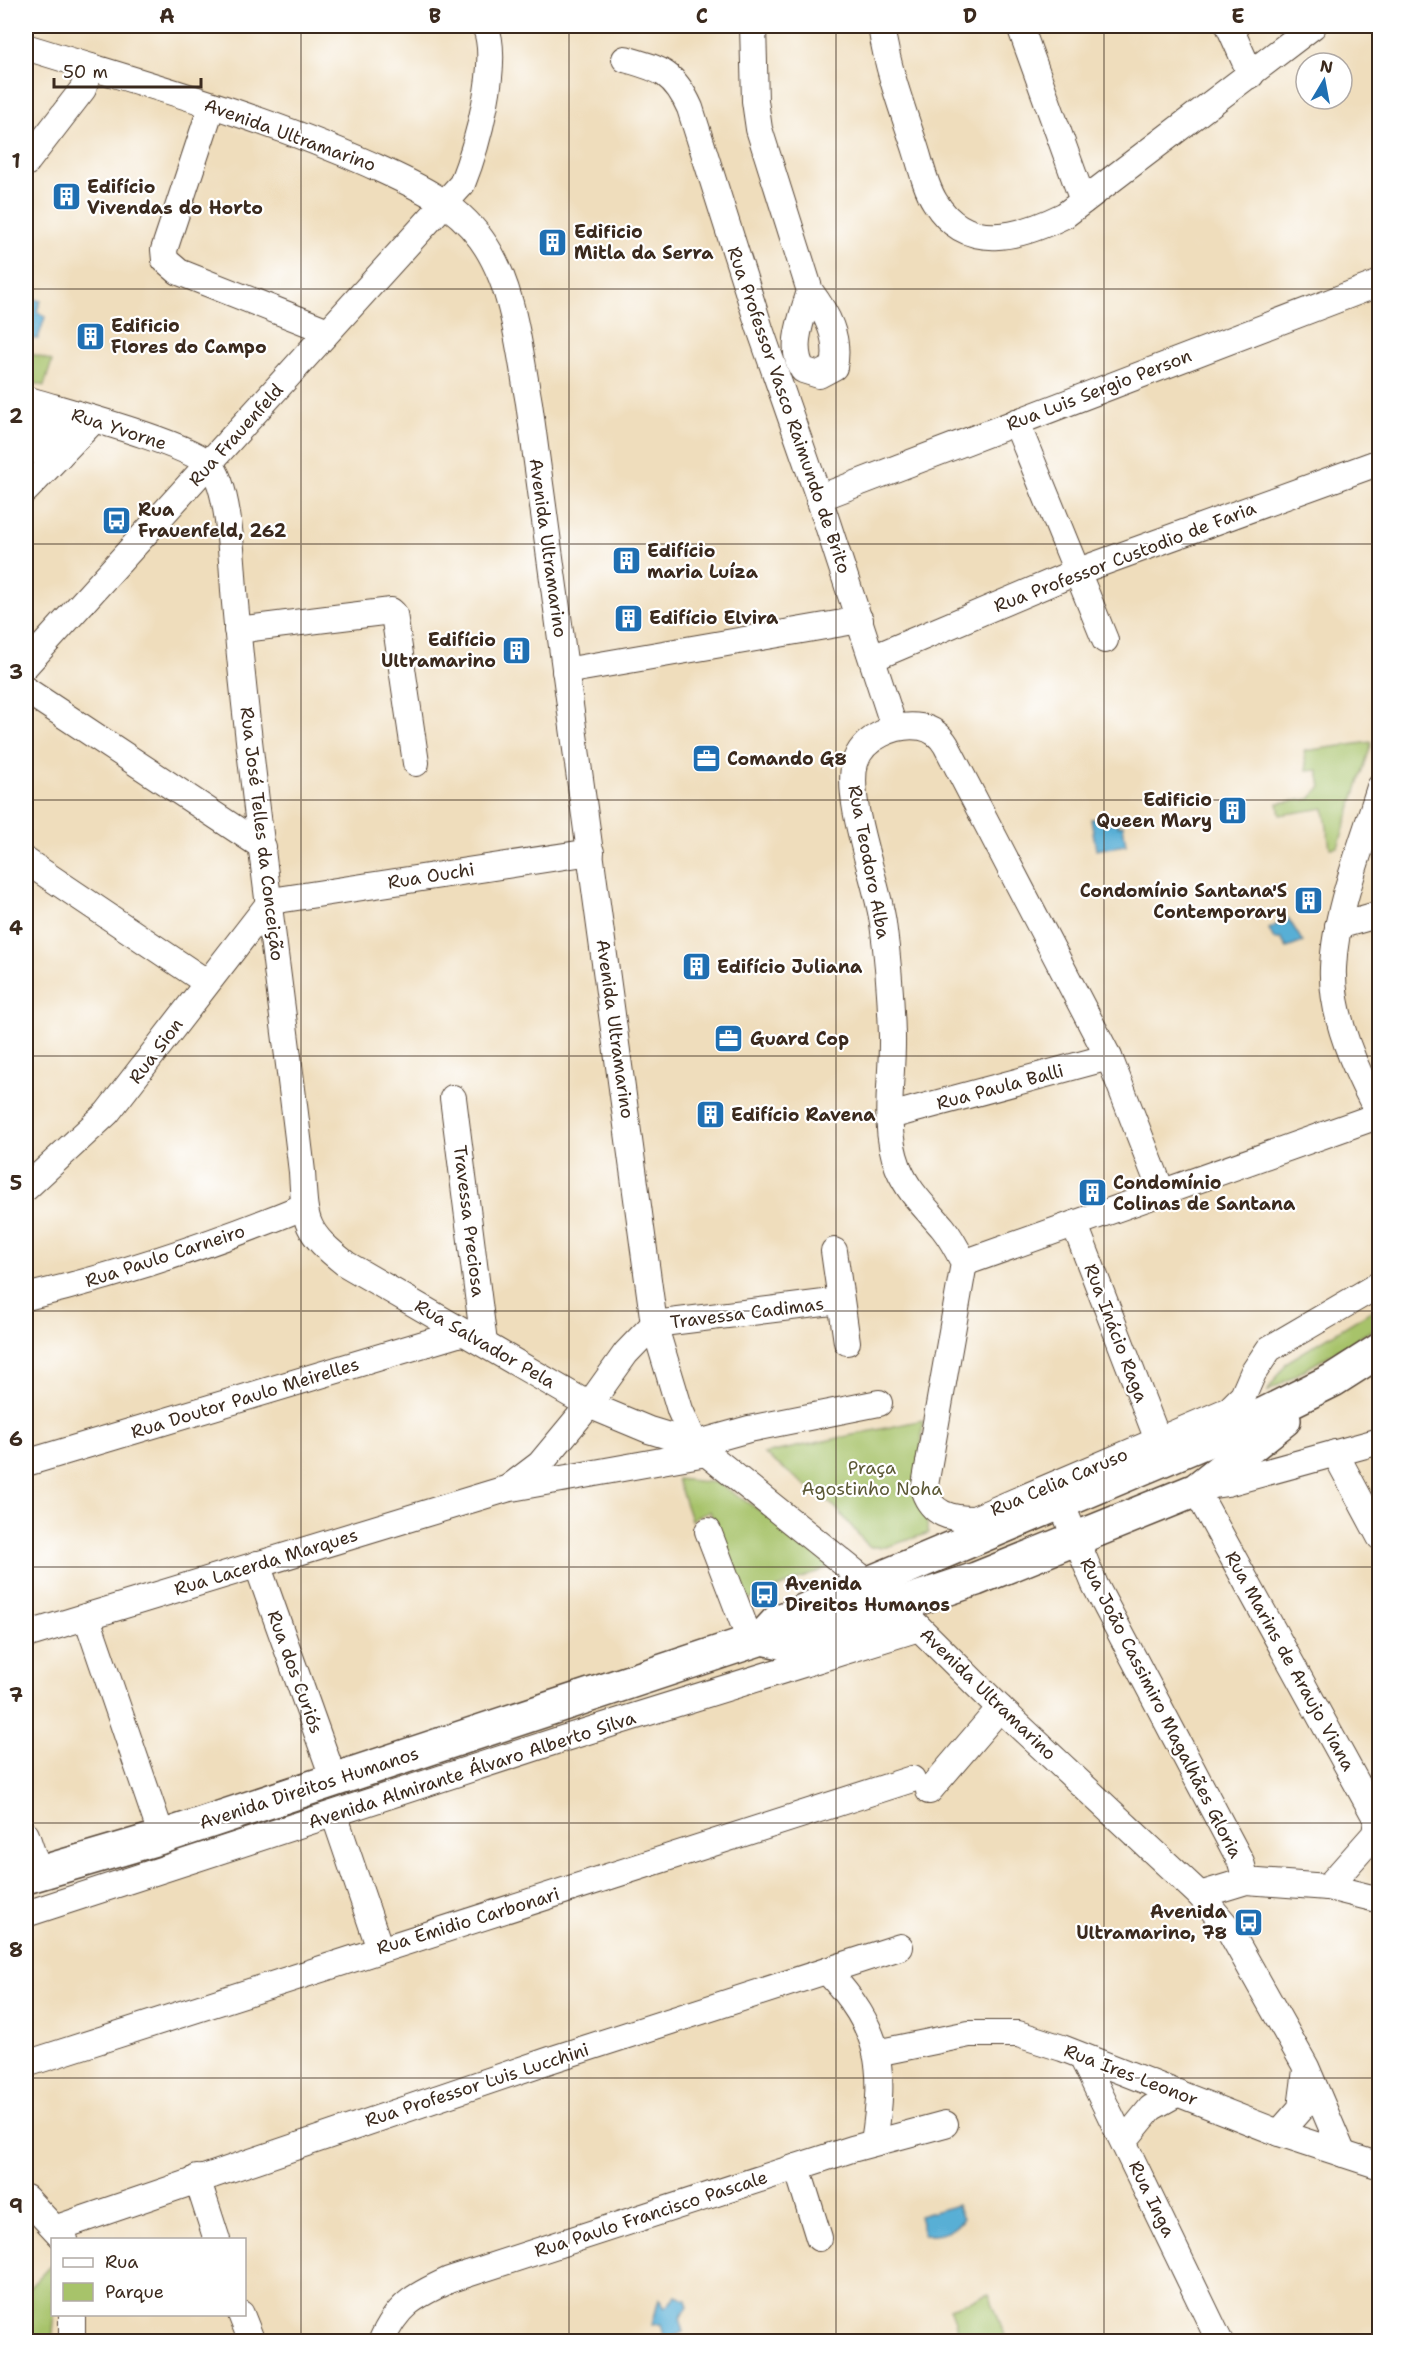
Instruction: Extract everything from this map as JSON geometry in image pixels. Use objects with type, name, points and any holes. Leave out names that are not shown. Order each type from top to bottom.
[{"type":"main road","name":"Avenida Direitos Humanos","points":[[757,1641],[777,1622],[1230,1431],[1334,1380],[1380,1350]]},
{"type":"main road","name":"Avenida Direitos Humanos","points":[[32,1875],[162,1837],[757,1641],[785,1643],[908,1617],[1076,1540],[1198,1489],[1278,1424],[1321,1397],[1334,1380]]},
{"type":"street","name":"Rua Frauenfeld","points":[[26,665],[210,465],[462,184],[476,145],[484,105],[490,46],[485,26]]},
{"type":"street","points":[[753,26],[755,101],[759,129],[810,291]]},
{"type":"street","points":[[881,26],[888,68],[933,201],[949,221],[975,235],[1005,238],[1037,229],[1065,215],[1314,26]]},
{"type":"street","points":[[1020,26],[1083,201]]},
{"type":"street","points":[[1229,26],[1251,75]]},
{"type":"street","name":"Avenida Ultramarino","points":[[26,47],[212,105],[345,153],[412,183],[446,203],[468,222],[500,270],[513,323],[528,403],[654,1324],[680,1410],[700,1448],[870,1583],[1200,1895],[1228,1928],[1306,2067],[1343,2154]]},
{"type":"street","name":"Rua Professor Vasco Raimundo de Brito","points":[[625,59],[659,69],[671,77],[682,91],[873,658],[894,727]]},
{"type":"street","points":[[26,163],[83,89],[90,67]]},
{"type":"street","points":[[212,105],[164,250],[168,265],[179,272],[328,331]]},
{"type":"street","name":"Rua Luis Sergio Person","points":[[819,498],[1380,283]]},
{"type":"street","name":"Rua Yvorne","points":[[26,399],[185,450],[210,465]]},
{"type":"street","points":[[26,490],[94,420]]},
{"type":"street","name":"Rua Yvorne","points":[[26,421],[67,447]]},
{"type":"street","points":[[1016,422],[1105,640]]},
{"type":"street","points":[[26,448],[67,447]]},
{"type":"street","name":"Rua Professor Custodio de Faria","points":[[873,658],[1076,572],[1380,462]]},
{"type":"street","name":"Rua José Telles da Conceição","points":[[210,465],[221,486],[226,508],[237,630],[302,1172],[303,1207]]},
{"type":"street","points":[[237,630],[391,611],[394,614],[416,764]]},
{"type":"street","points":[[565,671],[860,620]]},
{"type":"street","points":[[26,690],[263,847]]},
{"type":"street","points":[[894,727],[925,728],[943,739],[1109,1057],[1162,1193]]},
{"type":"street","name":"Rua Teodoro Alba","points":[[894,727],[860,751],[853,778],[856,804],[883,923],[892,1036],[890,1116],[898,1166],[919,1202],[944,1228],[964,1263]]},
{"type":"street","points":[[964,1263],[1379,1115],[1362,1084],[1345,1038],[1333,971],[1338,926],[1380,787]]},
{"type":"street","name":"Rua Ouchi","points":[[271,901],[591,852]]},
{"type":"street","points":[[28,868],[206,982]]},
{"type":"street","name":"Rua Sion","points":[[26,1188],[107,1113],[146,1065],[206,982],[271,901]]},
{"type":"street","points":[[1338,926],[1380,914]]},
{"type":"street","name":"Rua Paula Balli","points":[[890,1116],[1109,1057]]},
{"type":"street","name":"Travessa Preciosa","points":[[453,1098],[474,1338]]},
{"type":"street","name":"Rua Paulo Carneiro","points":[[26,1297],[146,1266],[222,1241],[303,1207]]},
{"type":"street","name":"Rua Salvador Pela","points":[[303,1207],[312,1232],[323,1246],[346,1264],[589,1405],[700,1448]]},
{"type":"street","name":"Rua Inácio Raga","points":[[1075,1225],[1158,1440]]},
{"type":"street","name":"Travessa Cadimas","points":[[834,1251],[847,1342]]},
{"type":"street","name":"Rua Celia Caruso","points":[[964,1263],[925,1474],[924,1491],[933,1509],[940,1514],[958,1519],[974,1519],[1229,1410],[1243,1396],[1253,1373],[1269,1349],[1380,1284]]},
{"type":"street","name":"Travessa Cadimas","points":[[654,1324],[840,1301]]},
{"type":"street","name":"Rua Lacerda Marques","points":[[506,1489],[540,1464],[589,1405],[626,1353],[654,1324]]},
{"type":"street","name":"Rua Doutor Paulo Meirelles","points":[[26,1463],[474,1338]]},
{"type":"street","name":"Rua Lacerda Marques","points":[[26,1635],[506,1489],[700,1448],[749,1429],[879,1403]]},
{"type":"street","points":[[1198,1489],[1380,1441]]},
{"type":"street","points":[[1335,1453],[1380,1537]]},
{"type":"street","name":"Rua Marins de Araujo Viana","points":[[1198,1489],[1377,1820],[1375,1834],[1328,1887]]},
{"type":"street","name":"Rua João Cassimiro Magalhães Gloria","points":[[1061,1503],[1095,1585],[1241,1862],[1246,1881]]},
{"type":"street","points":[[708,1531],[757,1641]]},
{"type":"street","name":"Rua dos Curiós","points":[[257,1564],[334,1780]]},
{"type":"street","name":"Avenida Almirante Álvaro Alberto Silva","points":[[26,1914],[562,1739],[908,1617]]},
{"type":"street","points":[[87,1618],[162,1837]]},
{"type":"street","name":"Rua Emidio Carbonari","points":[[26,2064],[380,1949],[920,1785],[1000,1708]]},
{"type":"street","points":[[334,1814],[380,1949]]},
{"type":"street","points":[[26,1835],[32,1875]]},
{"type":"street","points":[[1200,1895],[1246,1881],[1328,1887],[1380,1900]]},
{"type":"street","name":"Rua Professor Luis Lucchini","points":[[61,2234],[197,2178],[900,1947]]},
{"type":"street","points":[[827,1971],[852,1998],[869,2028],[876,2053],[882,2093],[874,2142]]},
{"type":"street","name":"Rua Ires Leonor","points":[[876,2053],[969,2034],[1003,2032],[1062,2048],[1279,2133],[1380,2166]]},
{"type":"street","name":"Rua Inga","points":[[1082,2057],[1220,2342]]},
{"type":"street","points":[[1279,2133],[1297,2115],[1303,2102],[1306,2067]]},
{"type":"street","points":[[1124,2141],[1151,2108],[1178,2092]]},
{"type":"street","name":"Rua Paulo Francisco Pascale","points":[[381,2342],[399,2309],[415,2295],[449,2280],[874,2142],[945,2124]]},
{"type":"street","points":[[797,2167],[819,2238]]},
{"type":"street","points":[[197,2178],[216,2238]]},
{"type":"street","points":[[26,2198],[61,2234]]},
{"type":"street","points":[[72,2316],[72,2342]]},
{"type":"street","points":[[242,2316],[252,2342]]},
{"type":"green space","points":[[26,352],[52,361],[44,386],[26,380]]},
{"type":"green space","points":[[1372,742],[1338,847],[1330,848],[1324,808],[1280,815],[1278,803],[1310,799],[1321,787],[1318,770],[1307,771],[1304,751]]},
{"type":"green space","points":[[1379,1306],[1379,1326],[1267,1392],[1287,1362]]},
{"type":"green space","name":"Praça Agostinho Noha","points":[[923,1420],[919,1487],[929,1533],[886,1547],[869,1547],[836,1508],[764,1454]]},
{"type":"green space","points":[[677,1479],[718,1483],[794,1533],[834,1565],[743,1602],[710,1511],[691,1520]]},
{"type":"green space","points":[[51,2265],[51,2316],[54,2316],[54,2321],[52,2341],[26,2341],[26,2291]]},
{"type":"green space","points":[[989,2294],[1007,2341],[962,2341],[950,2308]]},
{"type":"water","points":[[26,296],[41,301],[37,311],[45,317],[38,339],[26,339]]},
{"type":"water","points":[[1100,818],[1101,824],[1117,822],[1118,826],[1123,825],[1126,845],[1096,850],[1091,819]]},
{"type":"water","points":[[1288,918],[1303,942],[1287,948],[1281,939],[1274,939],[1269,929]]},
{"type":"water","points":[[957,2205],[963,2218],[956,2227],[941,2234],[924,2235],[919,2216]]},
{"type":"water","points":[[676,2296],[686,2300],[688,2307],[680,2318],[684,2332],[665,2340],[661,2324],[652,2325],[659,2299],[665,2308]]},
{"type":"place","name":"Edifício Vivendas do Horto","points":[[66,197]]},
{"type":"place","name":"Edificio Mitla da Serra","points":[[553,242]]},
{"type":"place","name":"Edificio Flores do Campo","points":[[90,336]]},
{"type":"place","name":"Rua Frauenfeld, 262","points":[[117,520]]},
{"type":"place","name":"Edifício maria Luíza","points":[[626,561]]},
{"type":"place","name":"Edifício Elvira","points":[[628,618]]},
{"type":"place","name":"Edifício Ultramarino","points":[[517,650]]},
{"type":"place","name":"Comando G8","points":[[706,759]]},
{"type":"place","name":"Edificio Queen Mary","points":[[1233,810]]},
{"type":"place","name":"Condomínio Santana'S Contemporary","points":[[1308,901]]},
{"type":"place","name":"Edifício Juliana","points":[[696,967]]},
{"type":"place","name":"Guard Cop","points":[[729,1039]]},
{"type":"place","name":"Edifício Ravena","points":[[710,1115]]},
{"type":"place","name":"Condomínio Colinas de Santana","points":[[1092,1193]]},
{"type":"place","name":"Avenida Direitos Humanos","points":[[764,1594]]},
{"type":"place","name":"Avenida Ultramarino, 78","points":[[1248,1922]]}]
